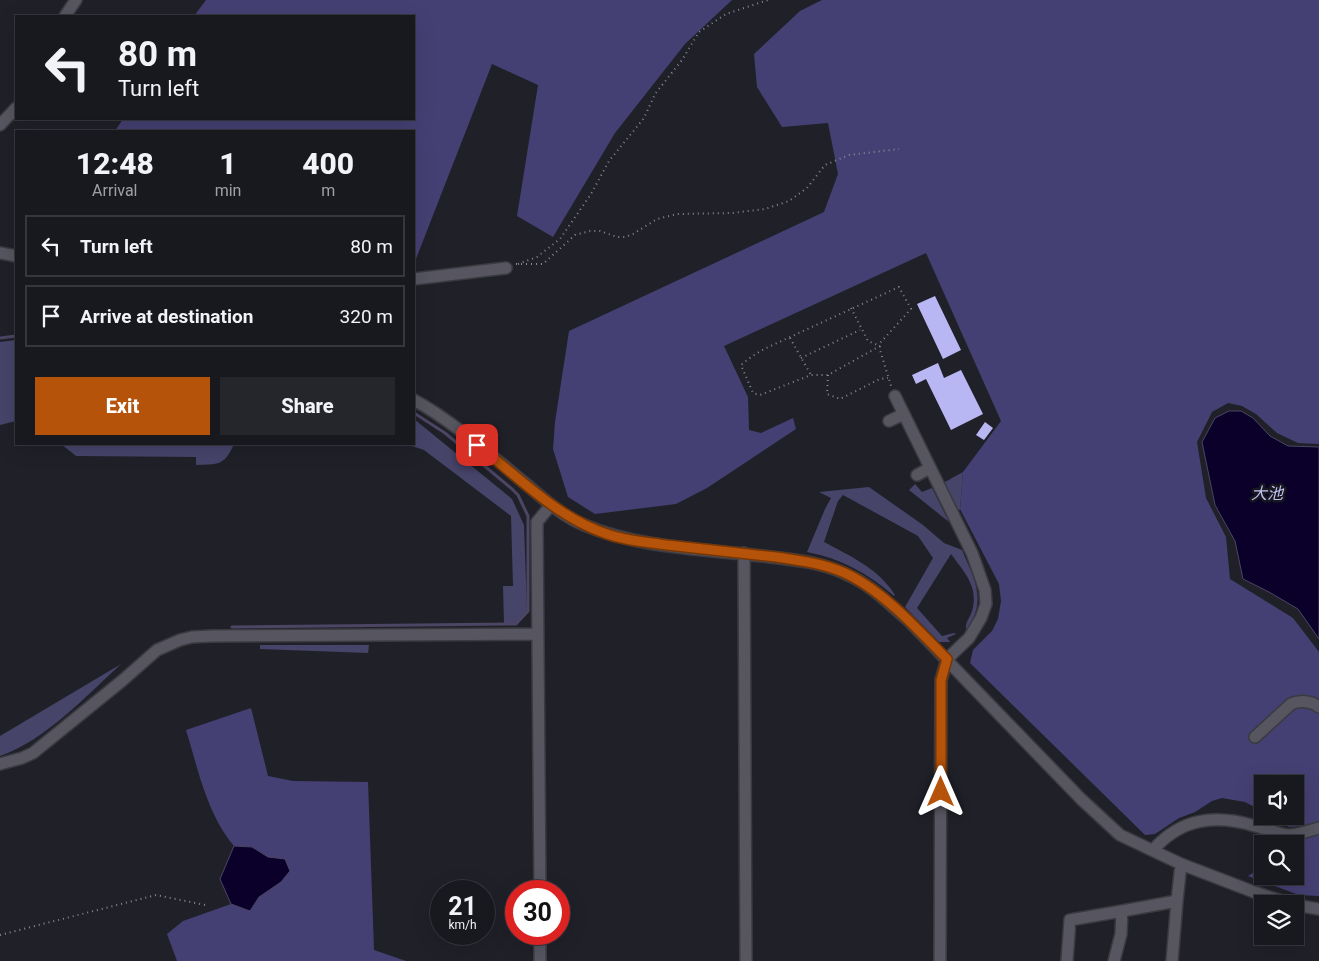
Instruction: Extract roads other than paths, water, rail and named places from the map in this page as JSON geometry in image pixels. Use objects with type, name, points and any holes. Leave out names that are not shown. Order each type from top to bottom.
[{"type":"street","points":[[66,15],[76,0]]},
{"type":"street","points":[[0,125],[15,109]]},
{"type":"street","points":[[0,253],[15,256]]},
{"type":"street","points":[[415,279],[511,266]]},
{"type":"street","points":[[895,396],[972,554],[985,590],[986,604],[977,626],[969,638],[947,659],[941,680],[940,961]]},
{"type":"street","points":[[415,401],[427,407],[552,505],[581,524],[609,535],[640,541],[800,560],[822,565],[852,576],[879,595],[907,619],[1081,799],[1120,835],[1181,864],[1263,895]]},
{"type":"street","points":[[889,421],[904,414]]},
{"type":"street","points":[[917,475],[930,468]]},
{"type":"street","points":[[540,880],[537,522],[552,505]]},
{"type":"street","points":[[744,553],[746,961]]},
{"type":"street","points":[[0,764],[33,753],[157,650],[192,637],[538,634]]},
{"type":"street","points":[[1255,737],[1292,704],[1298,701],[1315,704],[1319,707]]},
{"type":"street","points":[[1152,850],[1175,831],[1202,820],[1216,819],[1241,822],[1289,835],[1319,828]]},
{"type":"street","points":[[1172,961],[1181,864]]},
{"type":"street","points":[[1068,961],[1070,920],[1178,901]]},
{"type":"street","points":[[1304,906],[1319,908]]},
{"type":"street","points":[[1114,961],[1121,934],[1122,911]]},
{"type":"street","points":[[540,945],[540,961]]},
{"type":"water","name":"大池","points":[[1229,411],[1241,411],[1253,418],[1270,436],[1288,446],[1319,447],[1319,639],[1298,609],[1243,579],[1235,541],[1215,505],[1202,442],[1215,418]]},
{"type":"water","points":[[234,846],[252,847],[268,857],[285,859],[290,871],[281,882],[259,897],[250,911],[231,904],[220,879]]},
{"type":"waterway","points":[[0,338],[15,336]]},
{"type":"waterway","points":[[232,627],[516,624],[528,611],[528,516],[518,495],[445,433],[415,414]]}]
